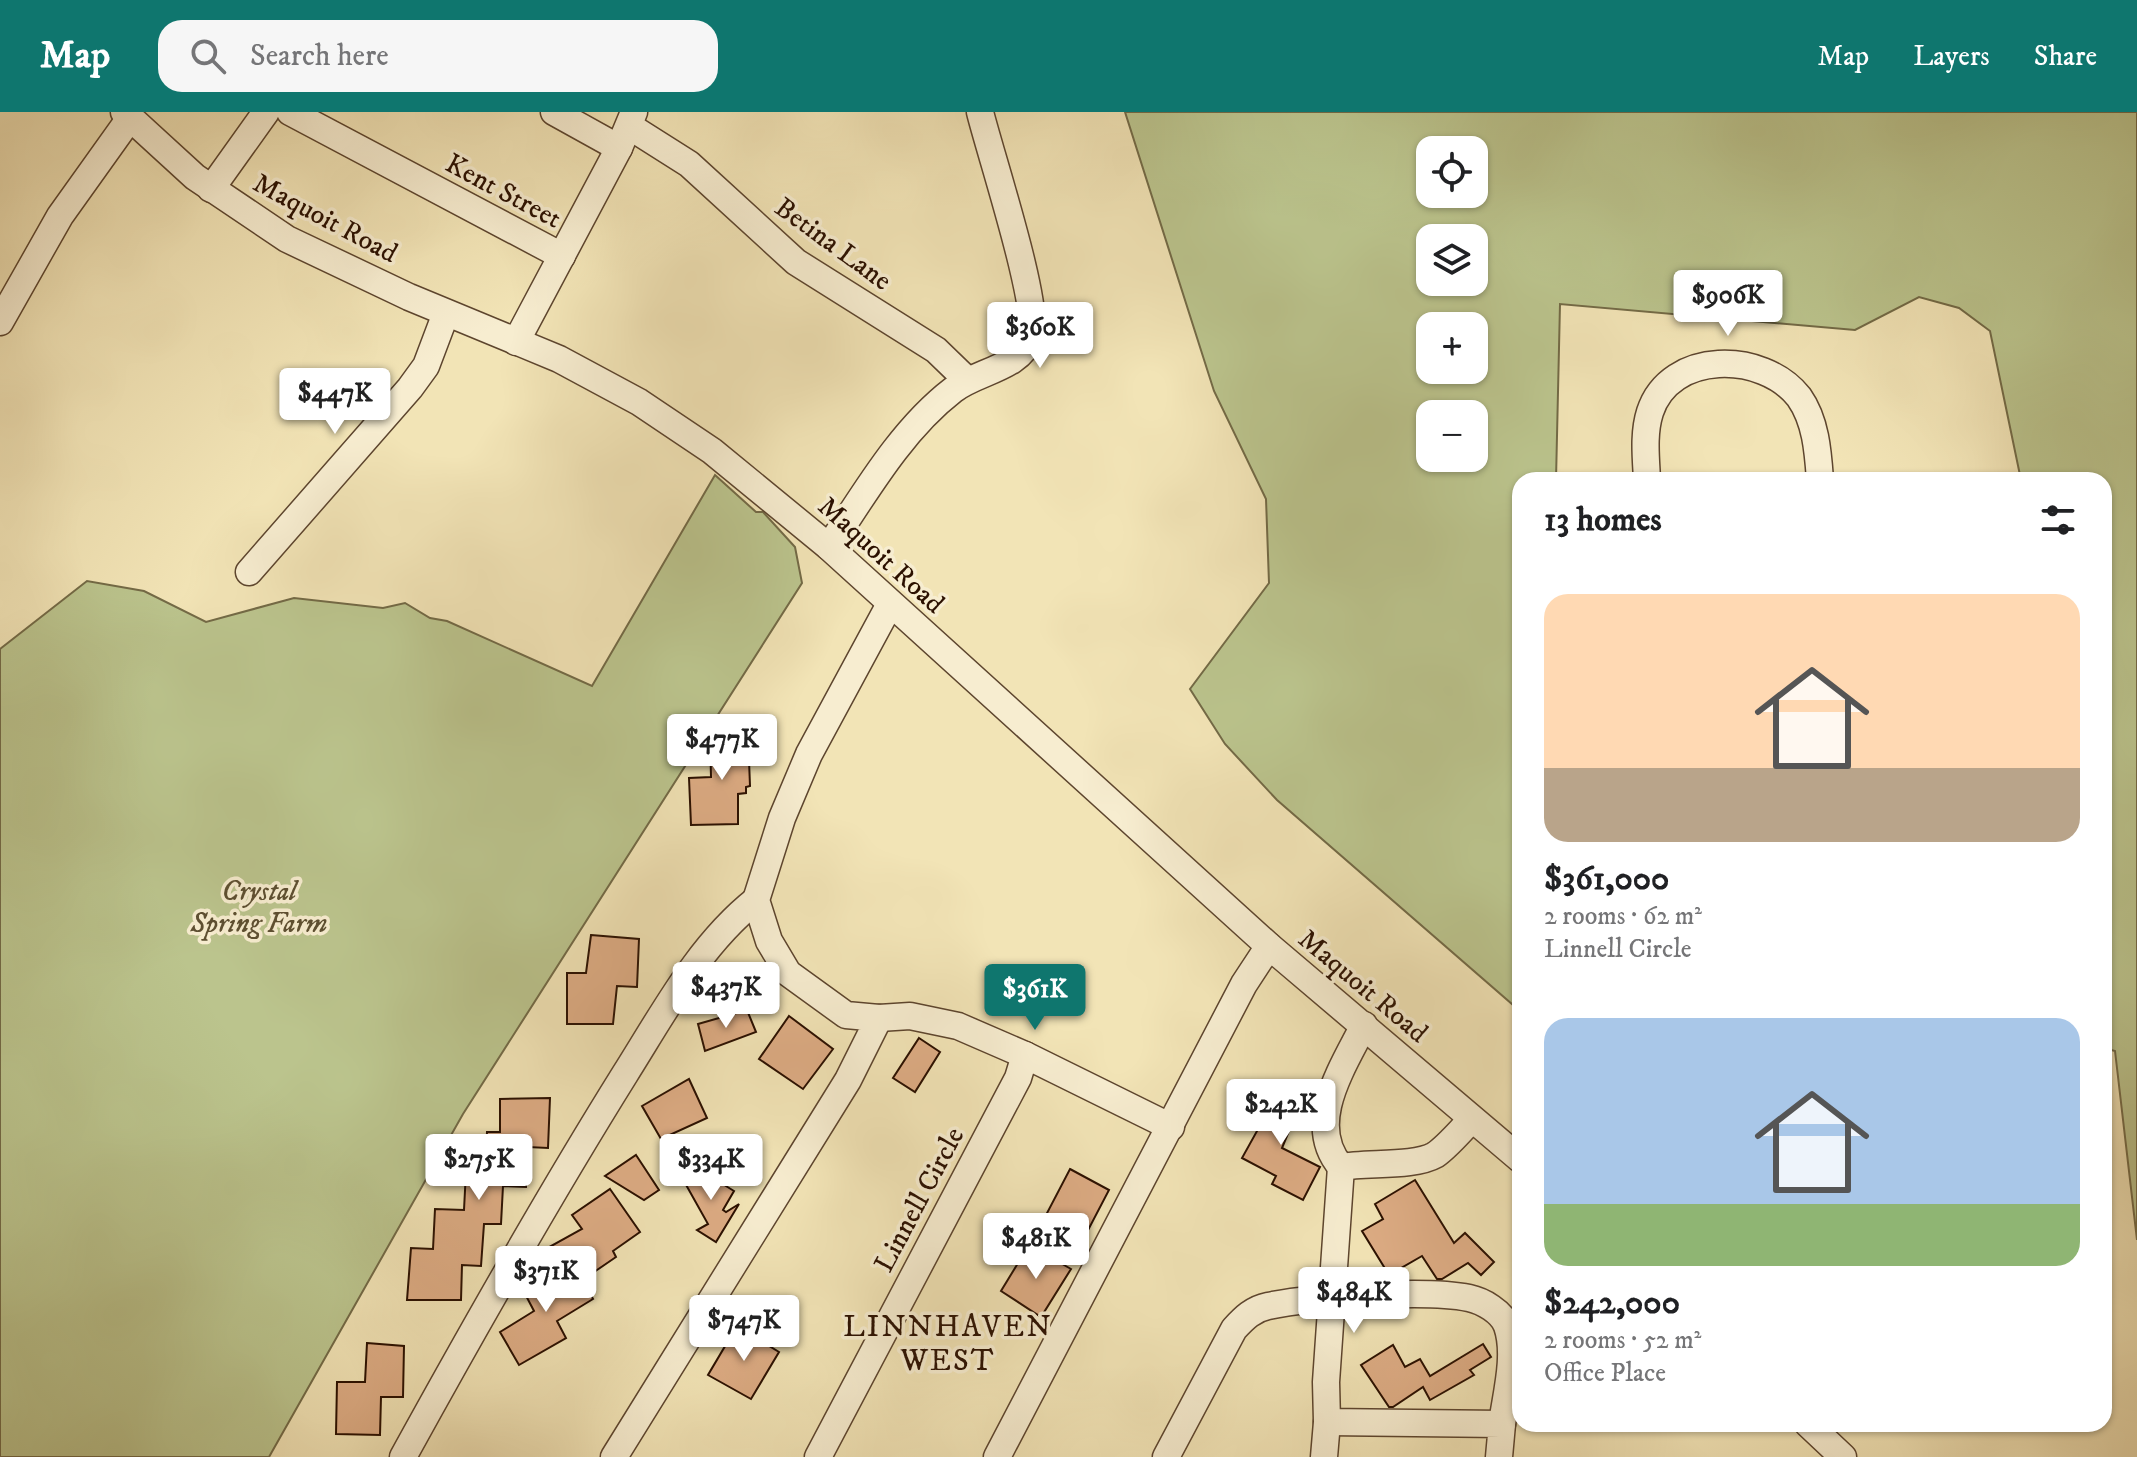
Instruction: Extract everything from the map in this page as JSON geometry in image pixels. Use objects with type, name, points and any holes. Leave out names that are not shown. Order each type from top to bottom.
[{"type":"street","points":[[211,189],[266,112]]},
{"type":"street","name":"Kent Street","points":[[290,112],[562,256]]},
{"type":"street","name":"Betina Lane","points":[[554,112],[627,129],[689,164],[796,262],[936,350],[967,380]]},
{"type":"street","points":[[829,547],[882,468],[930,409],[967,380],[1020,354],[1031,337],[1033,317],[980,112]]},
{"type":"street","points":[[0,322],[60,216],[127,115]]},
{"type":"street","name":"Maquoit Road","points":[[127,115],[211,189],[326,260],[600,380],[676,426],[746,477],[829,547],[1269,946],[1512,1152]]},
{"type":"street","points":[[516,342],[627,129]]},
{"type":"street","points":[[249,572],[410,388],[426,366],[446,313]]},
{"type":"street","points":[[1647,472],[1646,429],[1656,397],[1668,383],[1685,373],[1726,363],[1749,365],[1770,372],[1800,398],[1814,431],[1819,472]]},
{"type":"street","points":[[403,1457],[593,1126],[668,1005],[736,916],[756,900],[782,818],[809,754],[890,604]]},
{"type":"street","points":[[756,900],[769,941],[788,973],[846,1015],[935,1018],[1025,1055],[1171,1127]]},
{"type":"street","points":[[997,1457],[1244,984],[1269,946]]},
{"type":"street","points":[[614,1457],[848,1080],[879,1018]]},
{"type":"street","points":[[1324,1457],[1341,1167],[1326,1141],[1326,1107],[1364,1025]]},
{"type":"street","name":"Linnell Circle","points":[[818,1457],[1018,1078],[1025,1055]]},
{"type":"street","points":[[1341,1167],[1371,1162],[1417,1162],[1436,1154],[1472,1119]]},
{"type":"street","points":[[1166,1457],[1234,1329],[1246,1314],[1267,1306],[1331,1300],[1449,1296],[1472,1298],[1492,1308],[1506,1325],[1510,1359],[1499,1457]]},
{"type":"street","points":[[1327,1422],[1502,1424]]},
{"type":"street","points":[[1816,1432],[1843,1457]]},
{"type":"green space","points":[[1125,112],[2137,112],[2137,1240],[2115,1051],[2112,1050],[2112,472],[2019,472],[1990,331],[1959,308],[1919,297],[1855,330],[1560,304],[1556,472],[1512,472],[1512,1004],[1277,800],[1225,744],[1190,689],[1269,583],[1266,499],[1214,391]]},
{"type":"green space","name":"Crystal Spring Farm","points":[[715,475],[756,512],[763,512],[795,547],[802,583],[463,1114],[269,1457],[0,1457],[0,649],[87,581],[144,591],[206,622],[294,598],[383,608],[405,603],[430,618],[447,621],[592,686]]},
{"type":"building","points":[[748,734],[750,786],[746,787],[746,793],[738,794],[738,824],[691,825],[689,778],[711,777],[710,735]]},
{"type":"building","points":[[591,935],[639,939],[637,987],[617,986],[613,1024],[567,1024],[567,973],[586,973]]},
{"type":"building","points":[[747,1010],[756,1032],[705,1051],[698,1024]]},
{"type":"building","points":[[789,1016],[833,1049],[803,1089],[759,1059]]},
{"type":"building","points":[[919,1038],[940,1052],[915,1092],[893,1078]]},
{"type":"building","points":[[689,1079],[707,1118],[661,1139],[642,1106]]},
{"type":"building","points":[[1282,1086],[1303,1097],[1282,1148],[1320,1167],[1303,1200],[1272,1184],[1276,1176],[1242,1158]]},
{"type":"building","points":[[550,1098],[548,1148],[528,1147],[526,1187],[503,1186],[501,1224],[484,1224],[481,1266],[462,1265],[461,1300],[407,1300],[411,1248],[433,1249],[435,1209],[464,1210],[466,1171],[485,1172],[487,1132],[500,1132],[500,1099]]},
{"type":"building","points":[[636,1155],[659,1190],[644,1200],[605,1176]]},
{"type":"building","points":[[695,1167],[734,1191],[723,1210],[726,1212],[739,1204],[716,1242],[697,1230],[708,1224],[685,1183]]},
{"type":"building","points":[[1070,1169],[1109,1190],[1085,1236],[1046,1215]]},
{"type":"building","points":[[1415,1180],[1454,1243],[1465,1233],[1494,1262],[1481,1275],[1468,1263],[1437,1279],[1422,1256],[1389,1275],[1362,1231],[1383,1219],[1375,1204]]},
{"type":"building","points":[[610,1189],[640,1232],[613,1251],[616,1257],[594,1272],[551,1246],[582,1229],[572,1215]]},
{"type":"building","points":[[1029,1245],[1071,1269],[1041,1317],[1001,1291]]},
{"type":"building","points":[[573,1264],[593,1299],[557,1321],[566,1338],[519,1365],[500,1332],[534,1311],[524,1292]]},
{"type":"building","points":[[737,1326],[779,1352],[751,1399],[708,1375]]},
{"type":"building","points":[[367,1343],[404,1346],[403,1397],[381,1397],[380,1435],[336,1434],[337,1382],[365,1382]]},
{"type":"building","points":[[1483,1344],[1491,1357],[1470,1370],[1474,1375],[1430,1400],[1423,1387],[1393,1407],[1389,1407],[1361,1365],[1393,1345],[1405,1367],[1420,1359],[1430,1376]]},
{"type":"district","name":"LINNHAVEN WEST","points":[[948,1343]]}]
